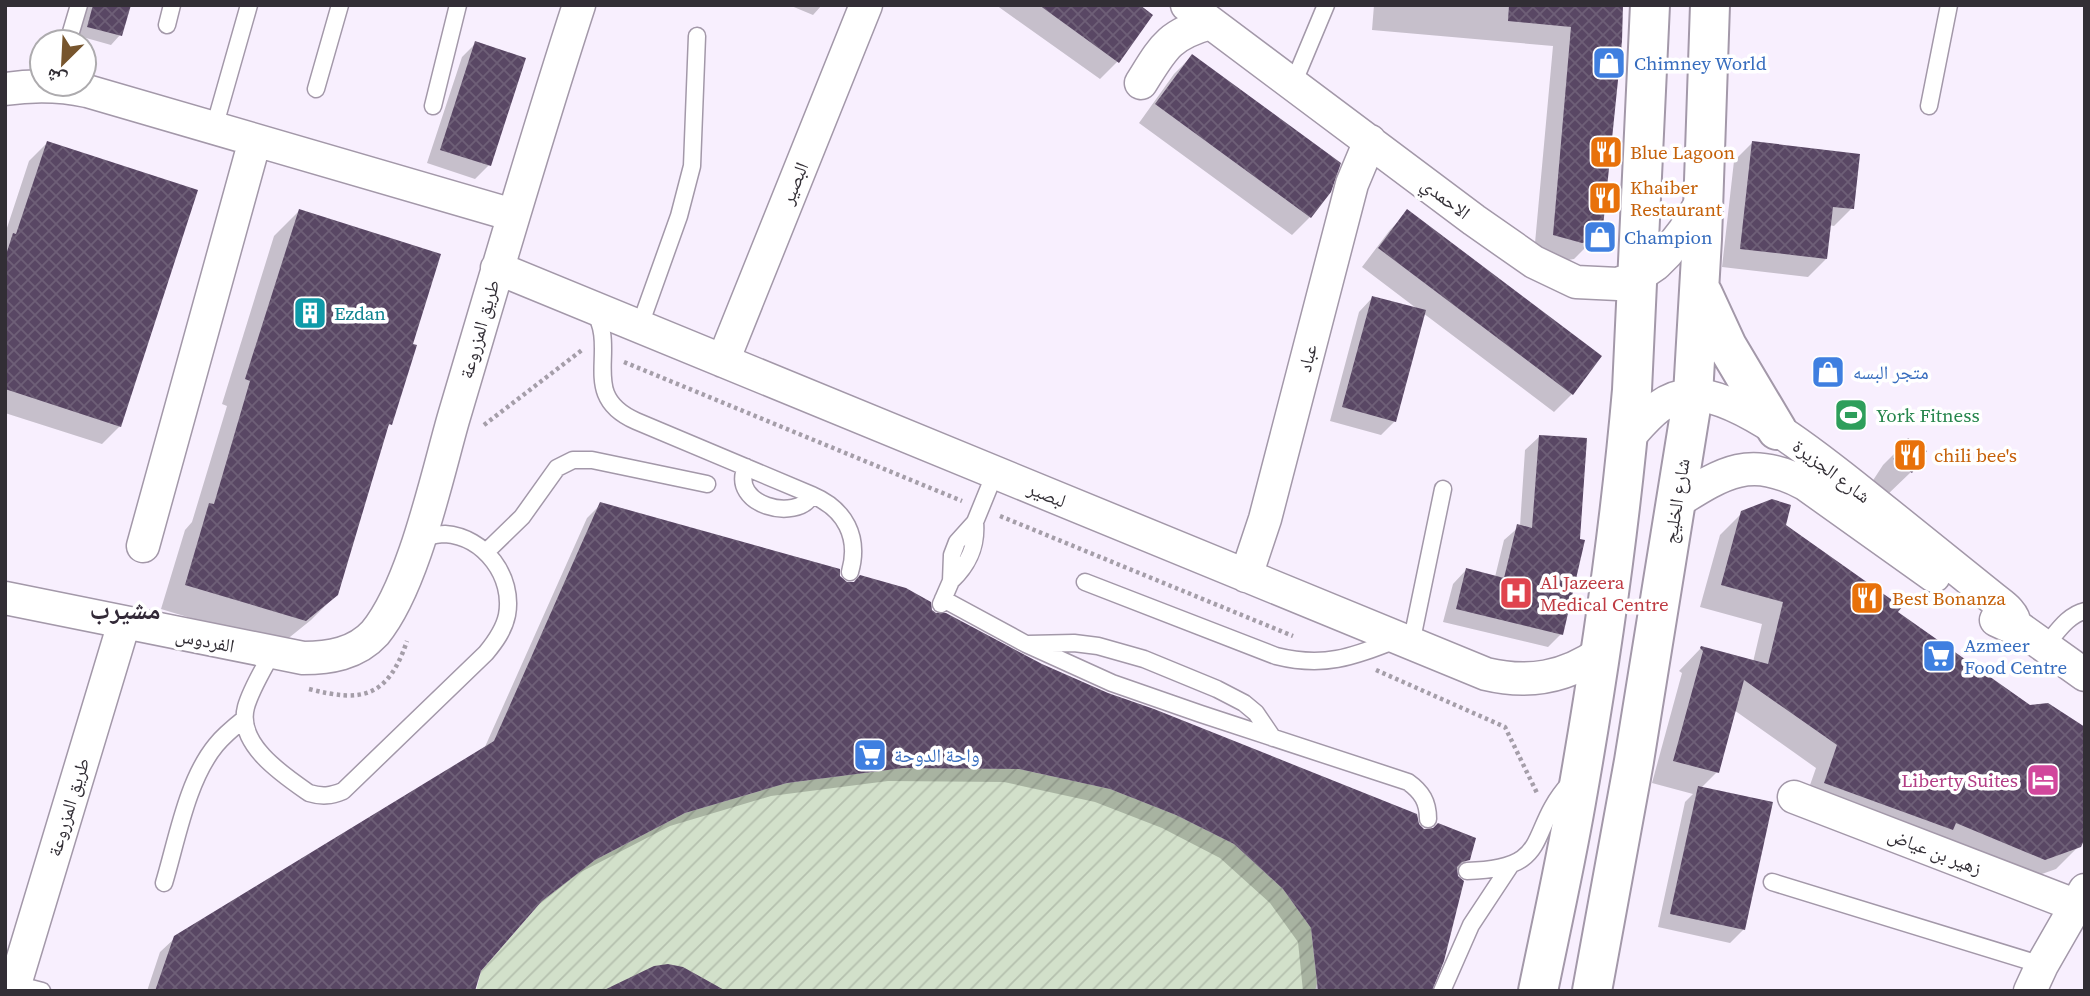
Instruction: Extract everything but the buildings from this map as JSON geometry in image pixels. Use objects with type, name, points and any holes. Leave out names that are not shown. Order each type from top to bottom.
[{"type":"main road","points":[[1538,991],[1581,771],[1600,653],[1628,438],[1650,5]]},
{"type":"main road","name":"شارع الخليج","points":[[1592,991],[1618,855],[1693,394],[1704,198],[1710,5]]},
{"type":"main road","points":[[1700,287],[1727,346],[1777,430]]},
{"type":"street","name":"طريق المزروعة","points":[[363,644],[375,632],[398,595],[418,539],[497,268],[579,5]]},
{"type":"street","name":"البصير","points":[[723,361],[866,5]]},
{"type":"street","points":[[1164,46],[1166,5]]},
{"type":"street","points":[[1141,83],[1164,46],[1187,31],[1198,14]]},
{"type":"street","name":"الاحمدي","points":[[1198,14],[1474,220],[1534,262],[1576,282],[1618,284],[1637,277],[1667,253],[1704,198]]},
{"type":"street","points":[[5,89],[28,87]]},
{"type":"street","points":[[98,94],[513,215]]},
{"type":"street","points":[[143,546],[255,140]]},
{"type":"street","name":"عباد","points":[[1246,576],[1265,519],[1352,184],[1370,141]]},
{"type":"street","name":"لبصير","points":[[497,268],[1486,674],[1519,680],[1553,676],[1570,671],[1600,653]]},
{"type":"street","points":[[1628,438],[1661,404],[1693,394]]},
{"type":"street","name":"شارع الجزيرة","points":[[1693,394],[1733,406],[1777,430],[1816,457],[1994,599],[2010,613],[2015,625]]},
{"type":"street","name":"شارع الجزيرة","points":[[1675,503],[1711,480],[1731,472],[1769,469],[1788,475],[1805,484],[2000,623],[2015,625],[2085,675]]},
{"type":"street","name":"الفردوس","points":[[5,598],[303,658],[341,654],[363,644]]},
{"type":"street","name":"طريق المزروعة","points":[[23,988],[124,623]]},
{"type":"street","name":"زهير بن عياض","points":[[1794,797],[2082,901],[2036,978]]},
{"type":"lane","points":[[72,28],[79,5]]},
{"type":"lane","points":[[167,24],[173,5]]},
{"type":"lane","points":[[214,128],[249,5]]},
{"type":"lane","points":[[316,89],[340,5]]},
{"type":"lane","points":[[433,106],[458,5]]},
{"type":"lane","points":[[1293,84],[1326,5]]},
{"type":"lane","points":[[1929,106],[1949,5]]},
{"type":"lane","points":[[639,328],[679,216],[692,166],[697,36]]},
{"type":"lane","points":[[592,308],[600,319],[601,380],[604,391],[617,410],[636,421],[812,495],[833,507],[848,526],[854,549],[850,572]]},
{"type":"lane","points":[[486,552],[522,516],[557,468],[573,460],[592,460],[707,484]]},
{"type":"lane","points":[[746,467],[743,474],[744,490],[755,501],[784,509],[797,509],[809,501],[812,495]]},
{"type":"lane","points":[[995,473],[975,522],[976,533],[971,555],[966,565],[951,581],[942,602],[1026,644],[1123,687],[1408,782],[1424,797],[1428,819]]},
{"type":"lane","points":[[1085,582],[1276,656],[1312,662],[1339,660],[1405,642],[1443,489]]},
{"type":"lane","points":[[272,653],[246,707],[246,732],[252,744],[309,793],[332,796],[343,791],[486,653],[502,631],[508,603],[507,589],[503,575],[486,552],[474,543],[445,534],[418,539]]},
{"type":"lane","points":[[2045,646],[2069,619],[2085,611]]},
{"type":"lane","points":[[1026,644],[1050,642],[1086,645],[1144,659],[1244,704],[1261,719],[1273,738]]},
{"type":"lane","points":[[164,883],[191,793],[206,759],[216,744],[244,719]]},
{"type":"lane","points":[[1467,871],[1510,866],[1530,853],[1555,802],[1581,771]]},
{"type":"lane","points":[[1442,991],[1471,925],[1510,866]]},
{"type":"lane","points":[[1772,882],[2036,978]]},
{"type":"green space","points":[[903,768],[1019,769],[1110,789],[1176,815],[1234,844],[1283,889],[1311,928],[1317,983],[1315,991],[476,991],[481,971],[542,901],[595,860],[685,813],[787,783]]},
{"type":"place","name":"Chimney World","points":[[1609,63]]},
{"type":"place","name":"Blue Lagoon","points":[[1606,152]]},
{"type":"place","name":"Khaiber Restaurant","points":[[1605,198]]},
{"type":"place","name":"Champion","points":[[1600,237]]},
{"type":"place","name":"Ezdan","points":[[310,313]]},
{"type":"place","name":"متجر البسه","points":[[1828,372]]},
{"type":"place","name":"York Fitness","points":[[1851,415]]},
{"type":"place","name":"chili bee's","points":[[1910,455]]},
{"type":"place","name":"Al Jazeera Medical Centre","points":[[1516,593]]},
{"type":"place","name":"Best Bonanza","points":[[1867,598]]},
{"type":"place","name":"Azmeer Food Centre","points":[[1939,656]]},
{"type":"place","name":"واحة الدوحة","points":[[870,755]]},
{"type":"place","name":"Liberty Suites","points":[[2043,780]]},
{"type":"district","name":"مشيرب","points":[[125,610]]}]
